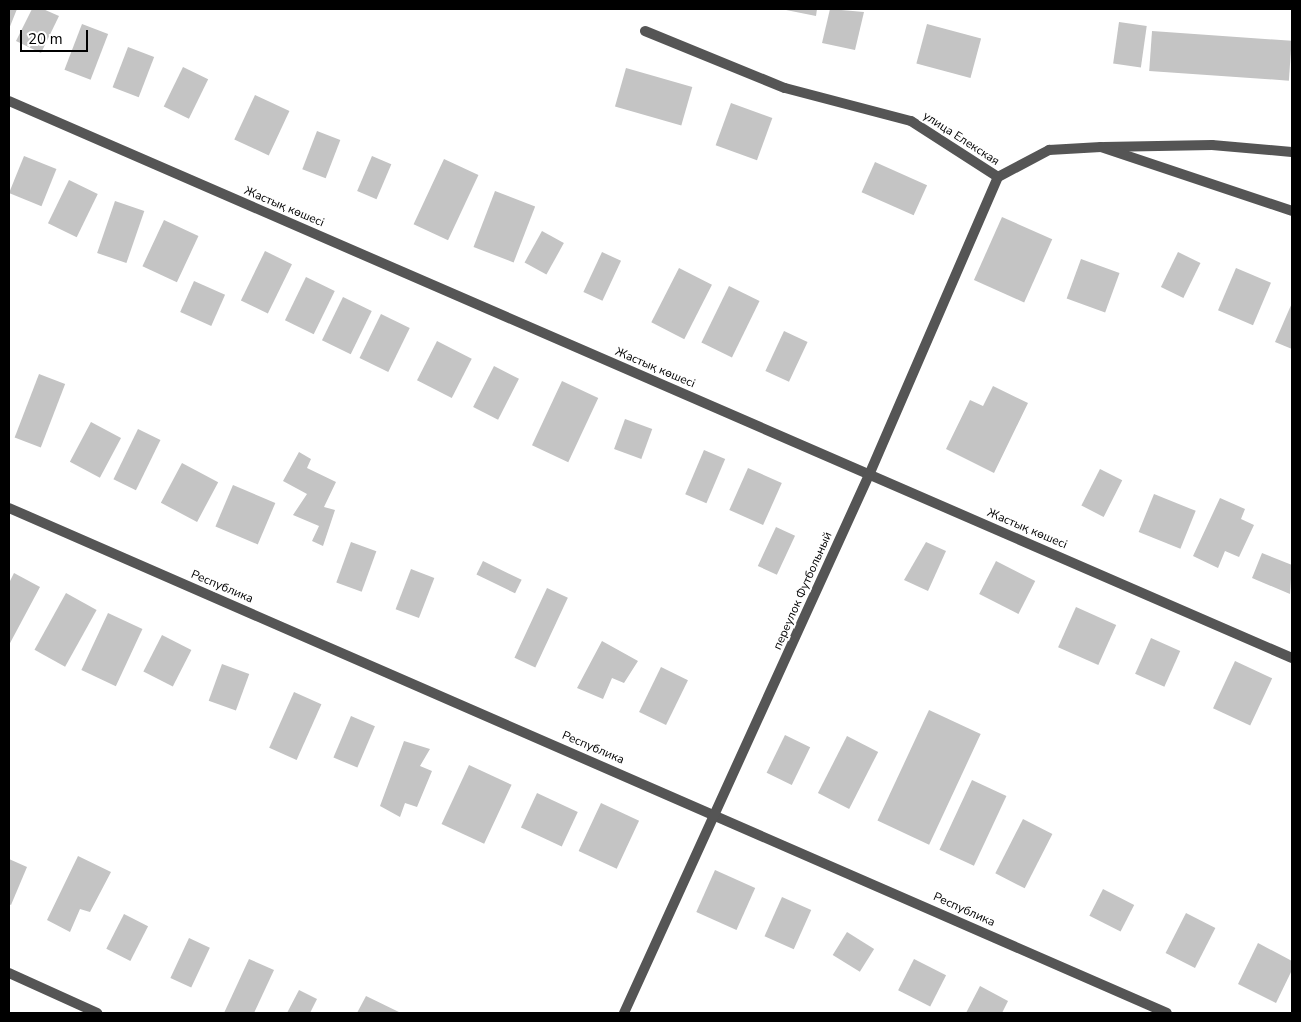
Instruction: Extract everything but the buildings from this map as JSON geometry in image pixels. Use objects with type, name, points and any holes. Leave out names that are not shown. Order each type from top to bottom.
[{"type":"street","name":"улица Елекская","points":[[645,31],[785,88],[911,121],[998,177],[1050,150],[1101,147],[1292,211]]},
{"type":"street","name":"Жастық көшесі","points":[[9,101],[1292,658]]},
{"type":"street","points":[[1101,147],[1212,145],[1292,152]]},
{"type":"street","name":"переулок Футбольный","points":[[624,1013],[870,474],[998,177]]},
{"type":"street","name":"Республика","points":[[9,508],[715,814],[1167,1013]]},
{"type":"street","points":[[9,973],[97,1013]]}]
